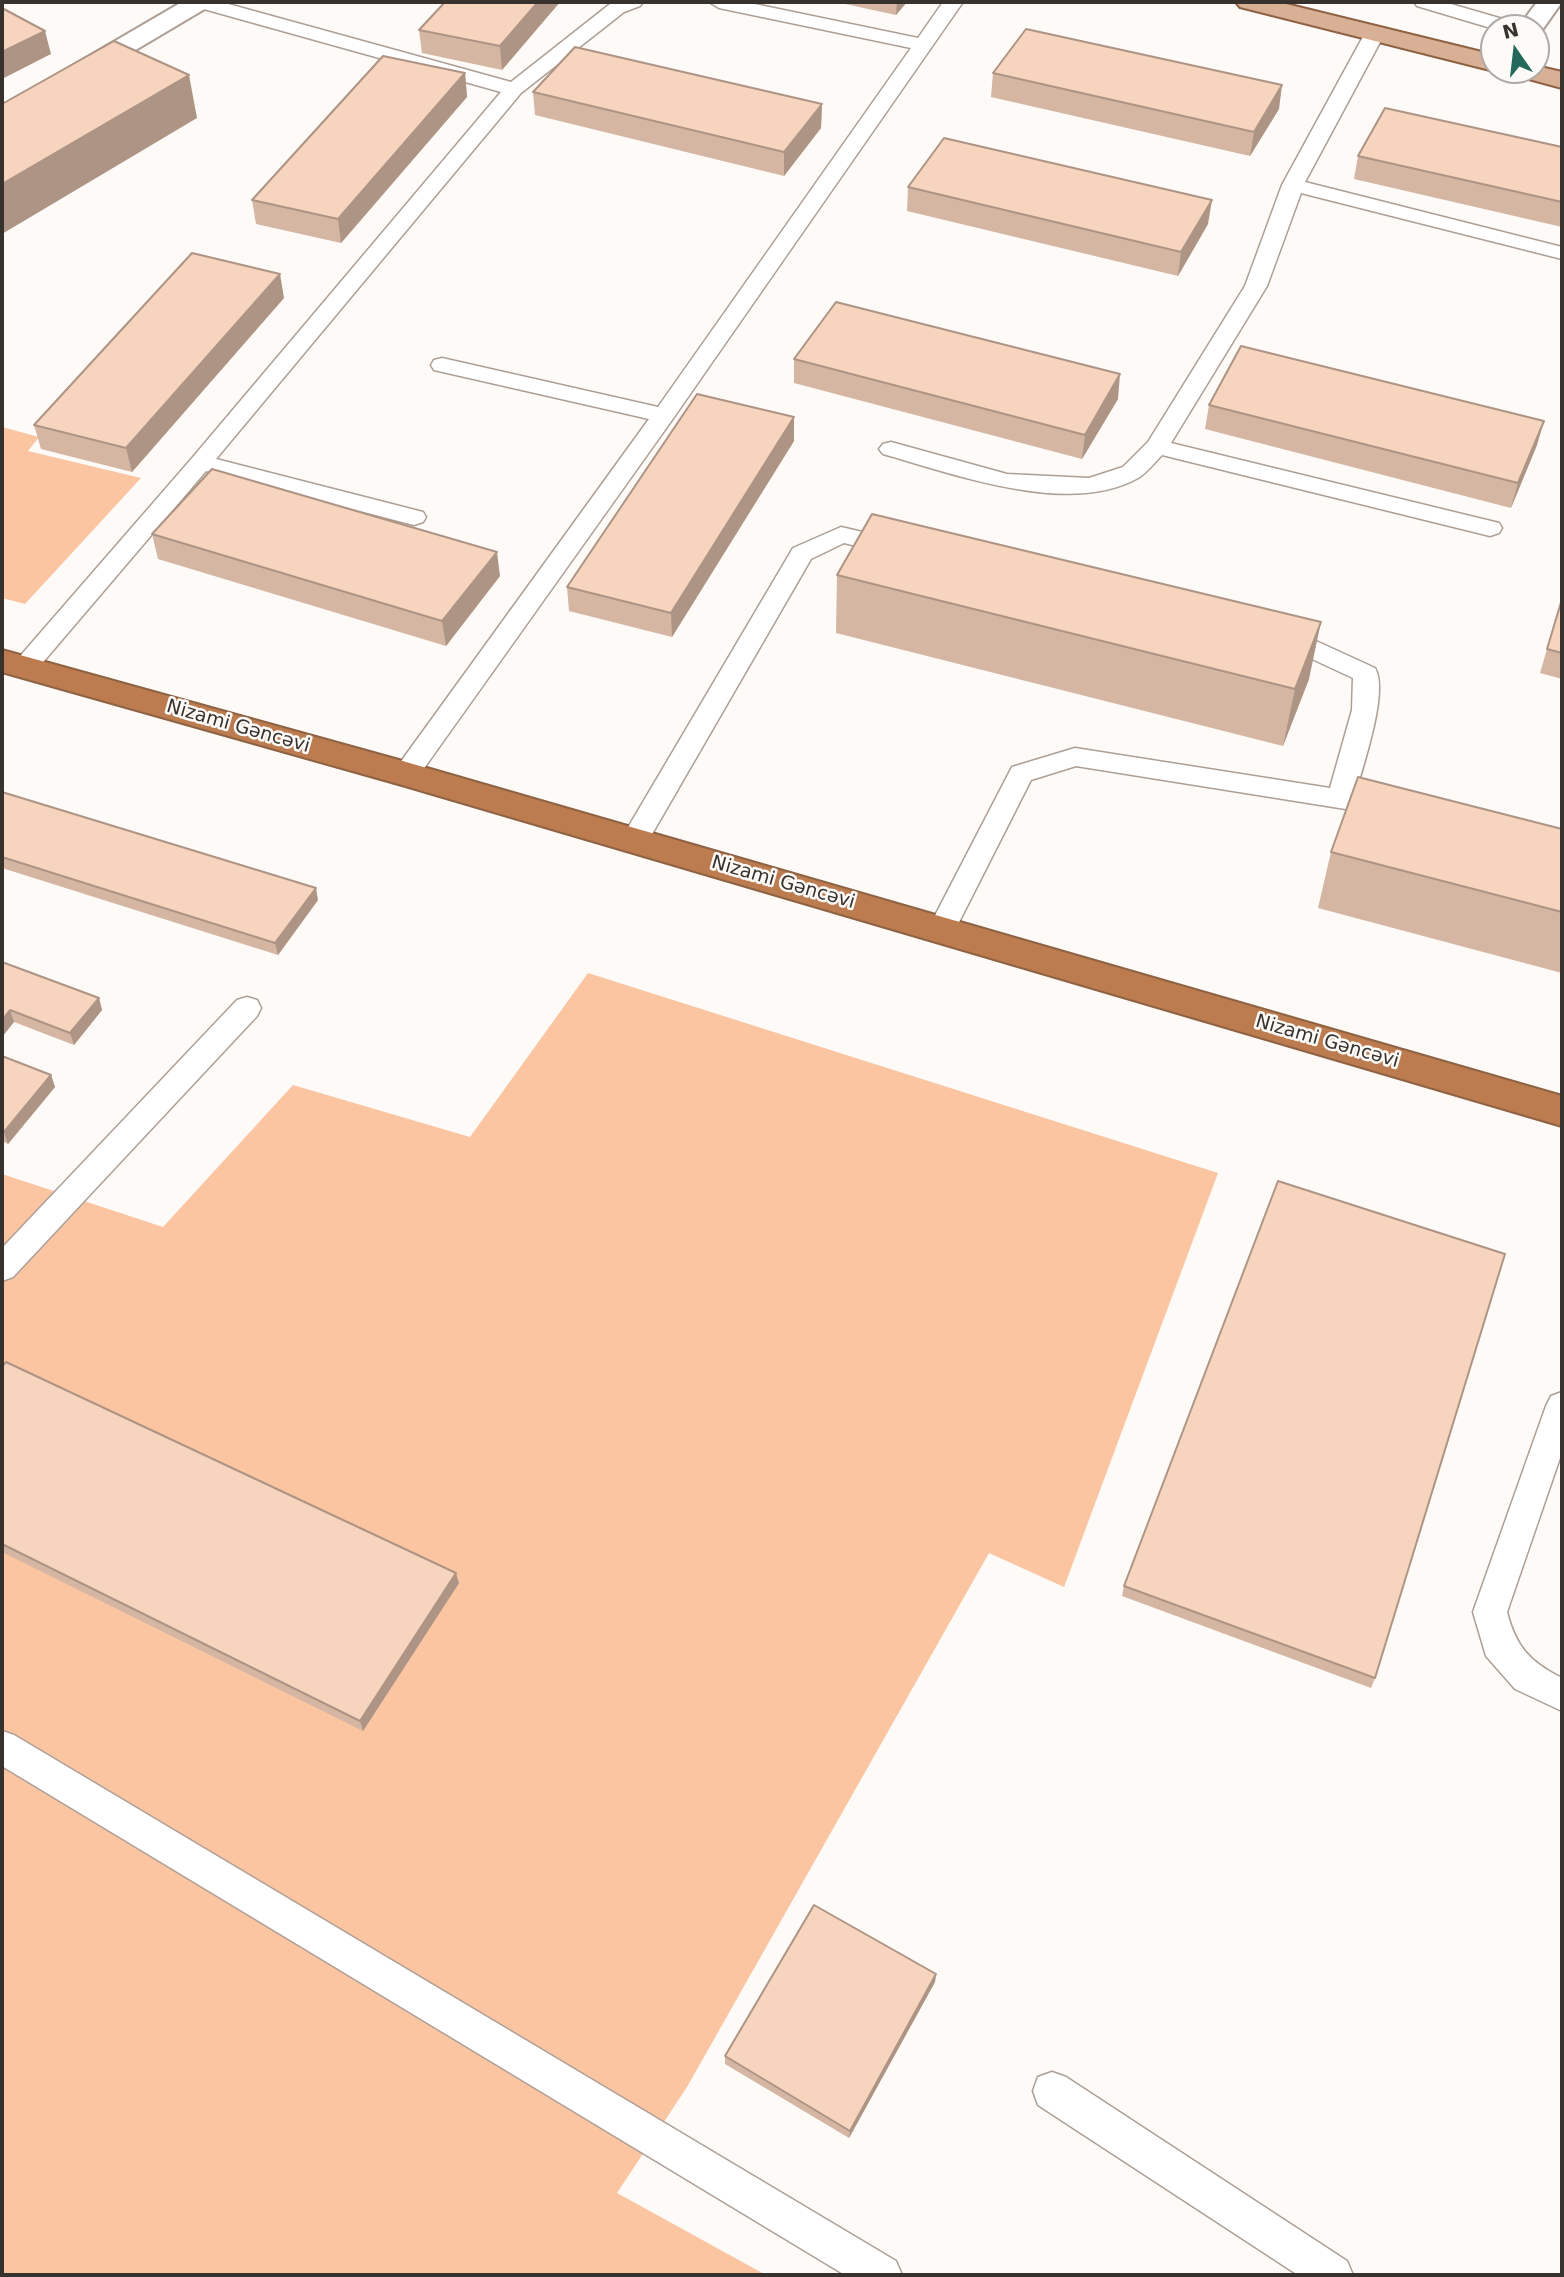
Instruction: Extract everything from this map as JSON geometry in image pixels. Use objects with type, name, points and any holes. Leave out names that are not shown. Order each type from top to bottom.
[{"type":"highway","name":"Nizami Gəncəvi","points":[[13,664],[406,774],[1562,1111]]},
{"type":"main road","points":[[1249,2],[1480,59]]},
{"type":"street","points":[[2,118],[199,2]]},
{"type":"lane","points":[[199,2],[514,89]]},
{"type":"lane","points":[[13,664],[201,462],[514,89],[617,8],[633,2]]},
{"type":"lane","points":[[719,2],[922,45]]},
{"type":"lane","points":[[406,774],[664,415],[953,2]]},
{"type":"lane","points":[[1424,2],[1480,18]]},
{"type":"lane","points":[[891,449],[1006,481],[1091,486],[1131,472],[1157,447],[1256,286],[1293,186],[1375,33]]},
{"type":"lane","points":[[1293,186],[1562,253]]},
{"type":"lane","points":[[443,365],[664,415]]},
{"type":"lane","points":[[1157,447],[1490,528]]},
{"type":"lane","points":[[201,462],[414,517]]},
{"type":"lane","points":[[634,841],[802,554],[841,535],[921,554]]},
{"type":"lane","points":[[1254,634],[1307,647],[1366,674],[1365,710],[1341,797]]},
{"type":"lane","points":[[942,929],[1021,774],[1075,757],[1341,797],[1380,808]]},
{"type":"lane","points":[[2,1268],[247,1008]]},
{"type":"lane","points":[[1562,1406],[1490,1612],[1498,1645],[1527,1678],[1562,1695]]},
{"type":"lane","points":[[2,1747],[881,2275]]},
{"type":"lane","points":[[1052,2091],[1333,2275]]},
{"type":"shaded area","points":[[2,427],[39,437],[28,451],[141,478],[25,604],[2,598]]},
{"type":"shaded area","points":[[588,973],[1218,1173],[1064,1587],[989,1553],[687,2087],[617,2193],[766,2275],[2,2275],[2,1174],[163,1227],[293,1085],[470,1137]]},
{"type":"building","points":[[445,2],[538,2],[500,46],[419,30]]},
{"type":"building","points":[[2,8],[45,31],[2,52]]},
{"type":"building","points":[[1026,29],[1282,85],[1254,132],[993,73]]},
{"type":"building","points":[[114,41],[189,75],[2,184],[2,104]]},
{"type":"building","points":[[575,47],[822,104],[784,152],[533,92]]},
{"type":"building","points":[[383,56],[465,73],[338,219],[252,200]]},
{"type":"building","points":[[1385,108],[1562,147],[1562,202],[1358,156]]},
{"type":"building","points":[[944,138],[1212,200],[1181,252],[908,187]]},
{"type":"building","points":[[192,253],[280,274],[126,448],[34,425]]},
{"type":"building","points":[[836,302],[1120,374],[1085,435],[794,359]]},
{"type":"building","points":[[1241,346],[1544,421],[1518,483],[1209,405]]},
{"type":"building","points":[[697,394],[794,417],[671,613],[567,587]]},
{"type":"building","points":[[212,469],[497,552],[442,621],[152,534]]},
{"type":"building","points":[[872,514],[1321,622],[1295,689],[837,575]]},
{"type":"building","points":[[1562,599],[1562,653],[1547,649]]},
{"type":"building","points":[[1358,777],[1562,829],[1562,912],[1331,852]]},
{"type":"building","points":[[2,792],[316,888],[275,943],[2,857]]},
{"type":"building","points":[[2,962],[99,998],[70,1033],[10,1010],[2,1020]]},
{"type":"building","points":[[2,1056],[51,1075],[4,1132],[2,1131]]},
{"type":"building","points":[[1278,1181],[1505,1254],[1375,1678],[1124,1586]]},
{"type":"building","points":[[6,1362],[456,1573],[360,1721],[2,1544],[2,1367]]},
{"type":"building","points":[[814,1905],[936,1974],[850,2131],[725,2056]]}]
